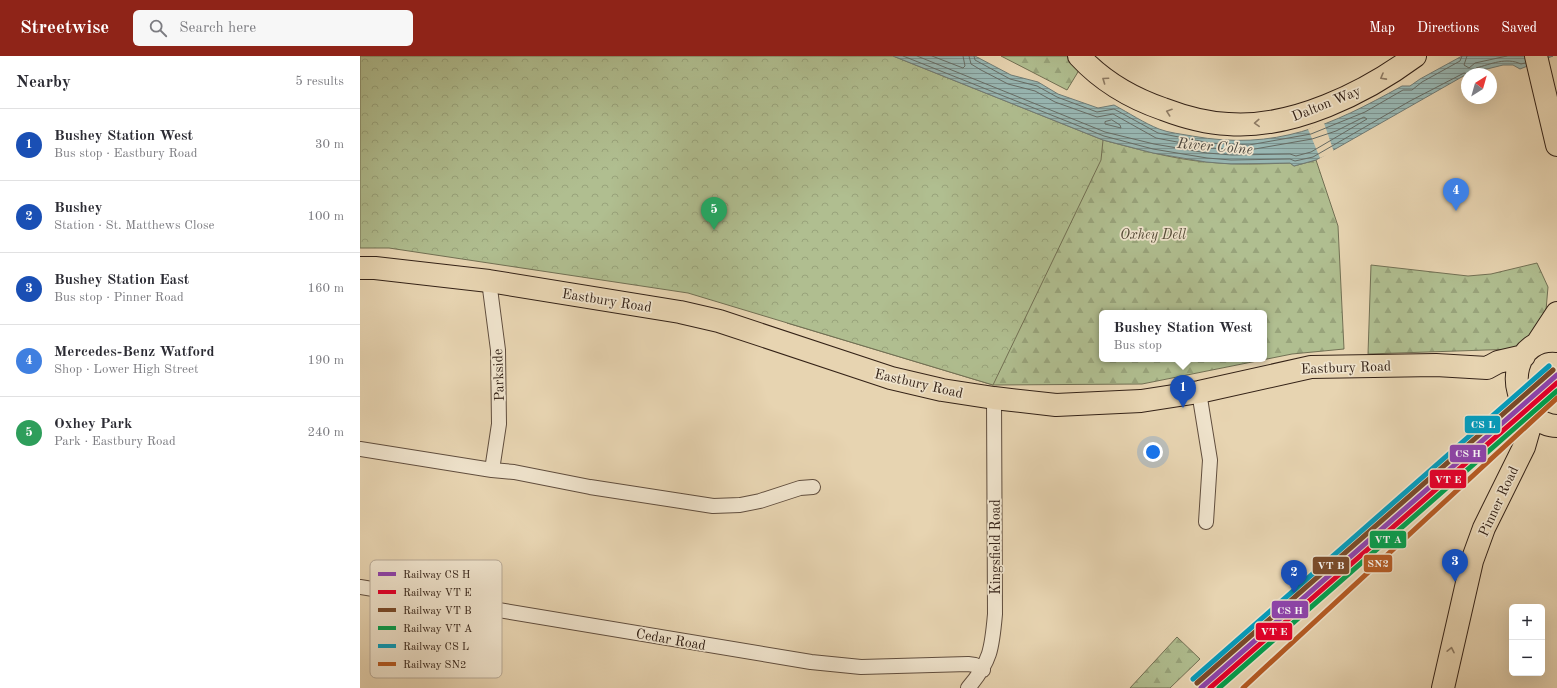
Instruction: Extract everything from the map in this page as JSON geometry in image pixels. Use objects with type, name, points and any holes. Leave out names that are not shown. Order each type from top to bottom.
[{"type":"main road","name":"Dalton Way","points":[[1079,56],[1105,80],[1151,105],[1185,117],[1228,124],[1268,122],[1295,117],[1368,86],[1397,69],[1415,56]]},
{"type":"main road","points":[[1537,60],[1557,145]]},
{"type":"main road","name":"Eastbury Road","points":[[360,268],[375,268],[489,281],[680,312],[719,321],[891,378],[942,390],[1056,405],[1141,401],[1199,392],[1288,371],[1320,366],[1436,365],[1487,368],[1498,362],[1540,346]]},
{"type":"main road","name":"Pinner Road","points":[[1443,688],[1472,561],[1484,528],[1524,447],[1530,426],[1516,384],[1517,370],[1540,346],[1557,313]]},
{"type":"main road","points":[[1487,368],[1548,426],[1557,426]]},
{"type":"main road","points":[[1524,447],[1544,438],[1557,438]]},
{"type":"street","name":"Parkside","points":[[489,281],[498,350],[499,424],[492,470]]},
{"type":"street","points":[[1199,392],[1210,460],[1206,522]]},
{"type":"street","name":"Kingsfield Road","points":[[968,688],[983,670],[993,639],[995,614],[994,398]]},
{"type":"street","points":[[360,449],[492,470],[514,472],[590,487],[706,505],[740,506],[800,488],[813,487]]},
{"type":"street","name":"Cedar Road","points":[[360,587],[370,589]]},
{"type":"street","name":"Cedar Road","points":[[502,611],[811,662],[861,666],[968,664],[975,665],[983,670]]},
{"type":"green space","points":[[360,56],[893,56],[1103,140],[1101,160],[993,385],[688,293],[389,248],[360,248]]},
{"type":"green space","points":[[1001,56],[1074,56],[1081,67],[1067,90]]},
{"type":"green space","name":"Oxhey Dell","points":[[1103,140],[1194,161],[1238,164],[1290,163],[1294,166],[1316,160],[1338,226],[1344,349],[1292,354],[1267,359],[1267,310],[1099,310],[1099,362],[1252,362],[1142,384],[993,385],[787,323],[1089,151]]},
{"type":"green space","points":[[1537,263],[1548,287],[1546,310],[1535,329],[1516,349],[1368,354],[1371,265],[1468,276],[1491,274]]},
{"type":"green space","points":[[1177,637],[1200,659],[1170,688],[1130,688]]},
{"type":"water","name":"River Colne","points":[[893,56],[975,56],[1011,75],[1038,82],[1058,94],[1098,108],[1114,105],[1148,124],[1163,130],[1222,140],[1250,140],[1302,132],[1326,123],[1351,113],[1402,86],[1410,86],[1462,56],[1553,56],[1520,69],[1513,65],[1503,65],[1491,68],[1461,68],[1461,77],[1316,160],[1294,166],[1290,163],[1231,164],[1206,162],[1153,153],[1103,140]]},
{"type":"pier","points":[[1324,123],[1334,152],[1320,158],[1308,129]]},
{"type":"transit line","points":[[1193,679],[1549,366]]},
{"type":"transit line","points":[[1197,683],[1553,370]]},
{"type":"transit line","points":[[1201,688],[1557,375]]},
{"type":"transit line","points":[[1210,688],[1557,383]]},
{"type":"transit line","points":[[1219,688],[1557,391]]},
{"type":"rail line","name":"SN2","points":[[1243,688],[1557,398]]},
{"type":"place","name":"Mercedes-Benz Watford","points":[[1456,211]]},
{"type":"place","name":"Oxhey Park","points":[[714,230]]},
{"type":"place","name":"Bushey Station West","points":[[1183,408]]},
{"type":"place","name":"Bushey Station East","points":[[1455,582]]},
{"type":"place","name":"Bushey","points":[[1294,593]]}]
